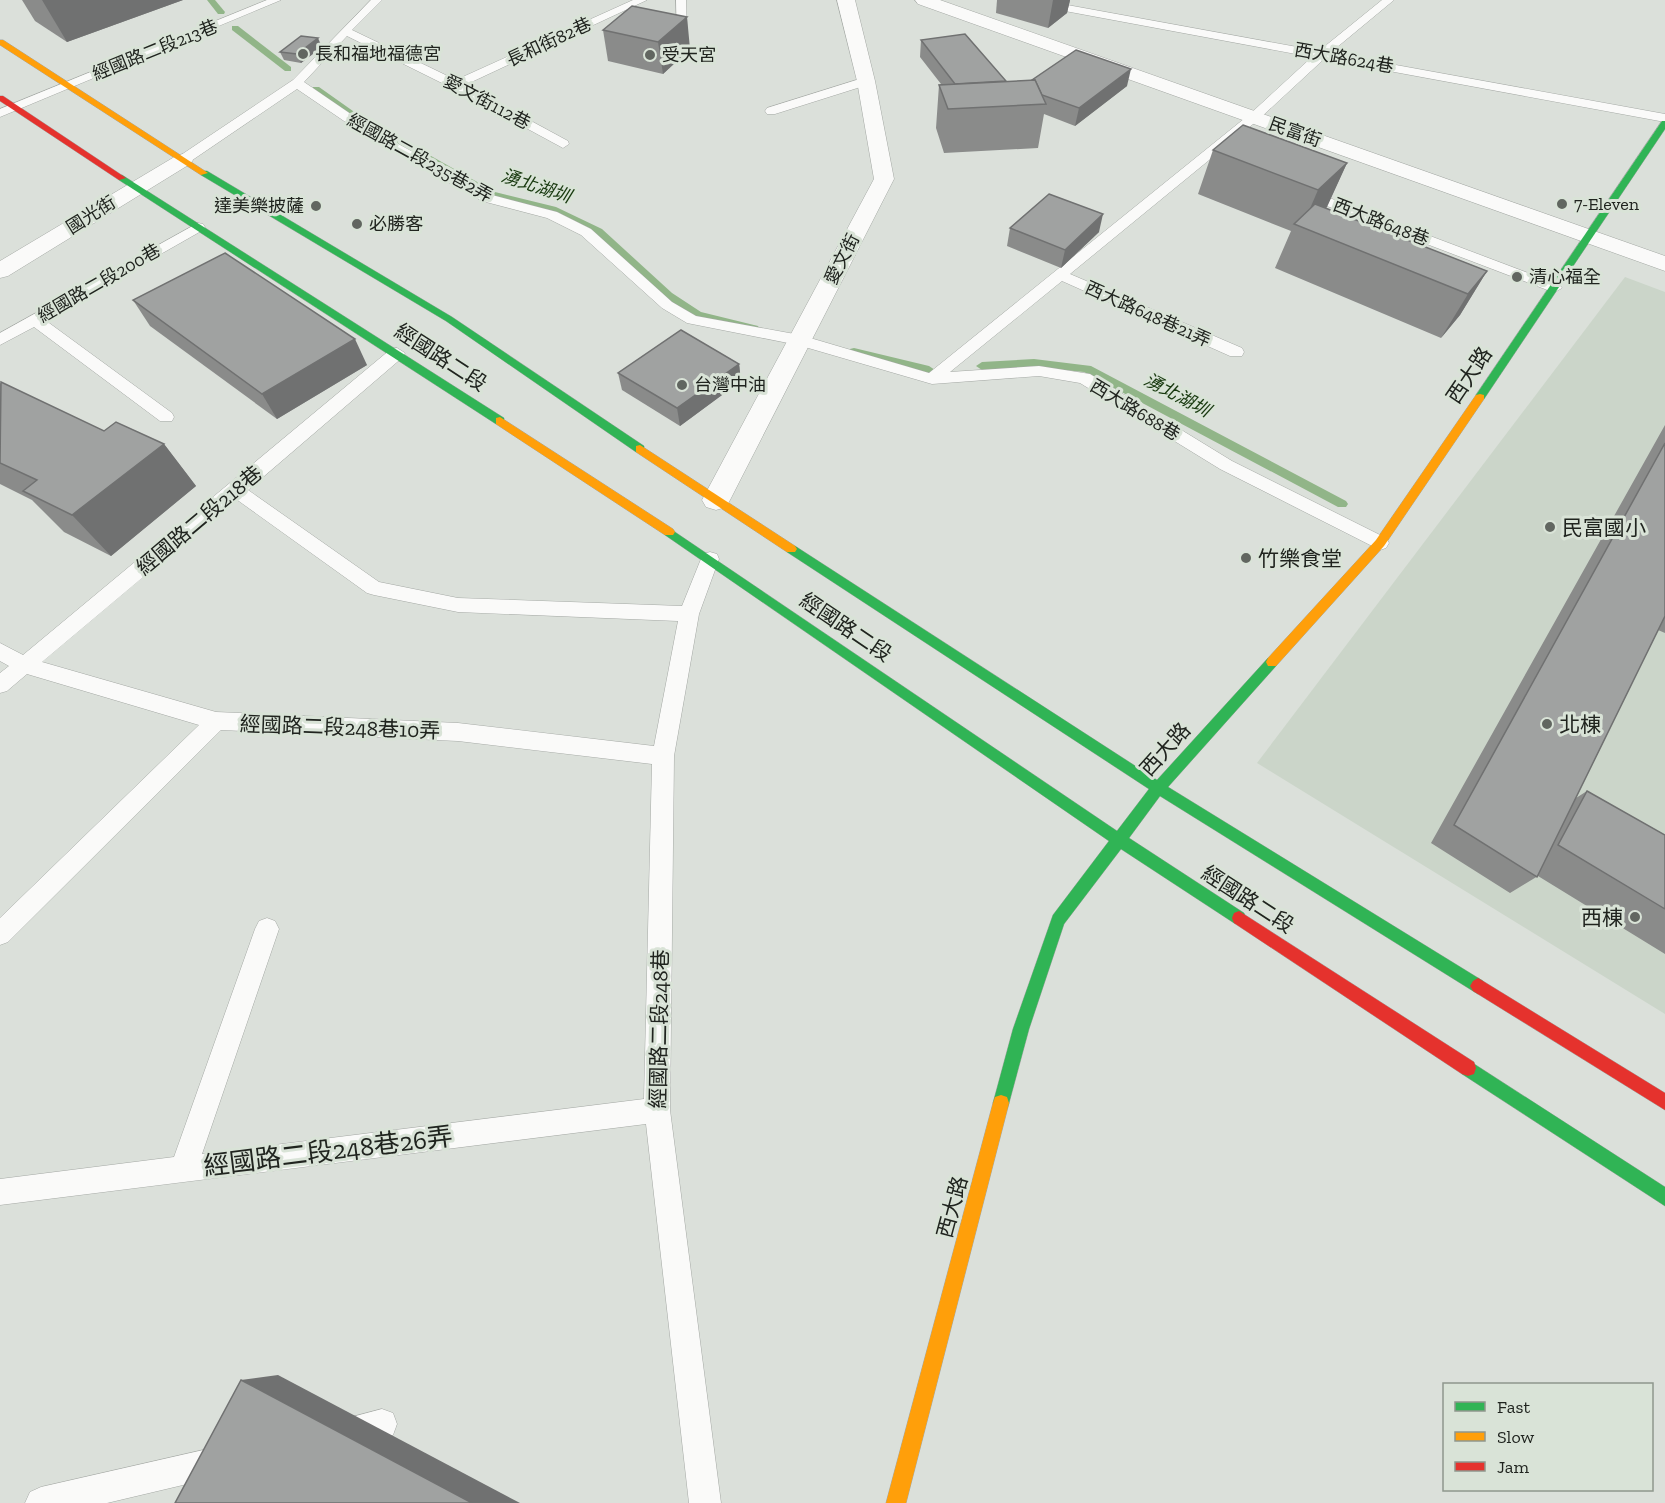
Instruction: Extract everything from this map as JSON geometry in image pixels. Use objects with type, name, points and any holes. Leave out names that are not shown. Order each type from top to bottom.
[{"type":"main road","name":"經國路二段","points":[[0,42],[183,160],[448,319],[716,500],[1158,788],[1665,1102]]},
{"type":"main road","name":"經國路二段","points":[[0,98],[397,353],[710,559],[1118,839],[1665,1197]]},
{"type":"main road","name":"西大路","points":[[896,1503],[1015,1052],[1058,920],[1158,788],[1380,543],[1590,237],[1665,123]]},
{"type":"street","name":"愛文街","points":[[716,500],[884,179],[866,81],[846,0]]},
{"type":"street","name":"民富街","points":[[924,0],[974,10],[1254,117],[1665,264]]},
{"type":"street","name":"國光街","points":[[0,271],[183,160]]},
{"type":"lane","points":[[183,160],[297,83],[345,31],[378,0]]},
{"type":"lane","name":"長和街82巷","points":[[456,85],[642,0]]},
{"type":"lane","points":[[681,0],[683,33]]},
{"type":"lane","name":"西大路624巷","points":[[1022,0],[1665,118]]},
{"type":"lane","points":[[932,379],[1060,275],[1212,158],[1322,54],[1389,0]]},
{"type":"lane","name":"經國路二段213巷","points":[[0,113],[269,1]]},
{"type":"lane","name":"愛文街112巷","points":[[345,31],[456,85],[563,144]]},
{"type":"lane","points":[[771,111],[866,81]]},
{"type":"lane","name":"經國路二段235巷2弄","points":[[297,83],[376,137],[487,198],[552,215],[586,232],[667,305],[692,320],[800,340]]},
{"type":"lane","name":"西大路648巷","points":[[1294,189],[1555,288]]},
{"type":"lane","name":"經國路二段200巷","points":[[0,339],[198,227]]},
{"type":"lane","name":"西大路648巷21弄","points":[[1060,275],[1236,352]]},
{"type":"lane","points":[[35,320],[166,417]]},
{"type":"lane","name":"西大路688巷","points":[[800,340],[932,379],[1039,371],[1084,378],[1226,465],[1380,543]]},
{"type":"lane","name":"經國路二段218巷","points":[[0,685],[236,490],[397,353]]},
{"type":"lane","points":[[236,490],[374,588],[458,605],[689,614]]},
{"type":"lane","name":"經國路二段248巷","points":[[705,1503],[657,1110],[663,756],[689,614],[710,559]]},
{"type":"lane","name":"經國路二段248巷10弄","points":[[0,651],[24,665],[216,721],[458,732],[663,756]]},
{"type":"lane","points":[[0,934],[216,721]]},
{"type":"lane","points":[[183,1169],[267,929]]},
{"type":"lane","name":"經國路二段248巷26弄","points":[[0,1192],[657,1110]]},
{"type":"lane","points":[[326,1437],[382,1424]]},
{"type":"lane","points":[[41,1503],[246,1455]]},
{"type":"shaded area","name":"民富國小","points":[[1625,277],[1665,292],[1665,1014],[1257,763]]},
{"type":"building","points":[[632,6],[687,17],[658,42],[603,30]]},
{"type":"building","points":[[965,34],[1006,81],[955,84],[921,40]]},
{"type":"building","points":[[301,36],[318,38],[297,54],[280,52]]},
{"type":"building","points":[[1076,50],[1131,69],[1079,108],[1042,95],[1035,80],[1032,80]]},
{"type":"building","points":[[1035,80],[1046,104],[948,109],[939,85]]},
{"type":"building","points":[[1243,125],[1347,163],[1318,190],[1213,150]]},
{"type":"building","points":[[1049,194],[1103,214],[1065,250],[1010,228]]},
{"type":"building","points":[[1315,204],[1487,271],[1468,294],[1294,224]]},
{"type":"building","points":[[225,253],[355,339],[262,394],[133,300]]},
{"type":"building","points":[[681,330],[739,364],[677,408],[618,373]]},
{"type":"building","points":[[1,382],[104,431],[116,422],[164,444],[72,515],[23,491],[37,480],[0,463]]},
{"type":"building","name":"北棟","points":[[1665,443],[1665,616],[1537,877],[1454,825]]},
{"type":"building","points":[[1587,791],[1665,835],[1665,909],[1558,845]]},
{"type":"building","points":[[241,1380],[472,1503],[175,1503]]},
{"type":"waterway","name":"湧北湖圳","points":[[211,0],[221,12]]},
{"type":"waterway","points":[[235,28],[288,69]]},
{"type":"waterway","name":"湧北湖圳","points":[[316,89],[357,118],[492,194],[553,209],[598,231],[668,295],[697,314],[754,328]]},
{"type":"waterway","name":"湧北湖圳","points":[[854,352],[929,370]]},
{"type":"waterway","name":"湧北湖圳","points":[[982,366],[1034,363],[1087,369],[1342,504]]},
{"type":"traffic: fast","points":[[1480,397],[1665,123]]},
{"type":"traffic: fast","points":[[204,173],[449,319],[640,449]]},
{"type":"traffic: fast","points":[[122,178],[500,421]]},
{"type":"traffic: fast","points":[[669,532],[1118,839],[1239,918]]},
{"type":"traffic: fast","points":[[791,549],[1158,788],[1478,986]]},
{"type":"traffic: fast","points":[[1001,1103],[1021,1029],[1058,920],[1158,788],[1272,662]]},
{"type":"traffic: fast","points":[[1468,1068],[1665,1197]]},
{"type":"traffic: slow","points":[[0,42],[204,173]]},
{"type":"traffic: slow","points":[[1272,662],[1380,543],[1480,397]]},
{"type":"traffic: slow","points":[[500,421],[669,532]]},
{"type":"traffic: slow","points":[[640,449],[791,549]]},
{"type":"traffic: slow","points":[[896,1503],[1001,1103]]},
{"type":"traffic: jam","points":[[0,98],[122,178]]},
{"type":"traffic: jam","points":[[1239,918],[1468,1068]]},
{"type":"traffic: jam","points":[[1478,986],[1665,1102]]},
{"type":"place","name":"長和福地福德宮","points":[[303,54]]},
{"type":"place","name":"受天宮","points":[[650,55]]},
{"type":"place","name":"7-Eleven","points":[[1562,204]]},
{"type":"place","name":"達美樂披薩","points":[[316,206]]},
{"type":"place","name":"必勝客","points":[[357,224]]},
{"type":"place","name":"清心福全","points":[[1517,277]]},
{"type":"place","name":"台灣中油","points":[[682,385]]},
{"type":"place","name":"民富國小","points":[[1550,527]]},
{"type":"place","name":"竹樂食堂","points":[[1246,558]]},
{"type":"place","name":"北棟","points":[[1547,724]]},
{"type":"place","name":"西棟","points":[[1635,917]]}]
